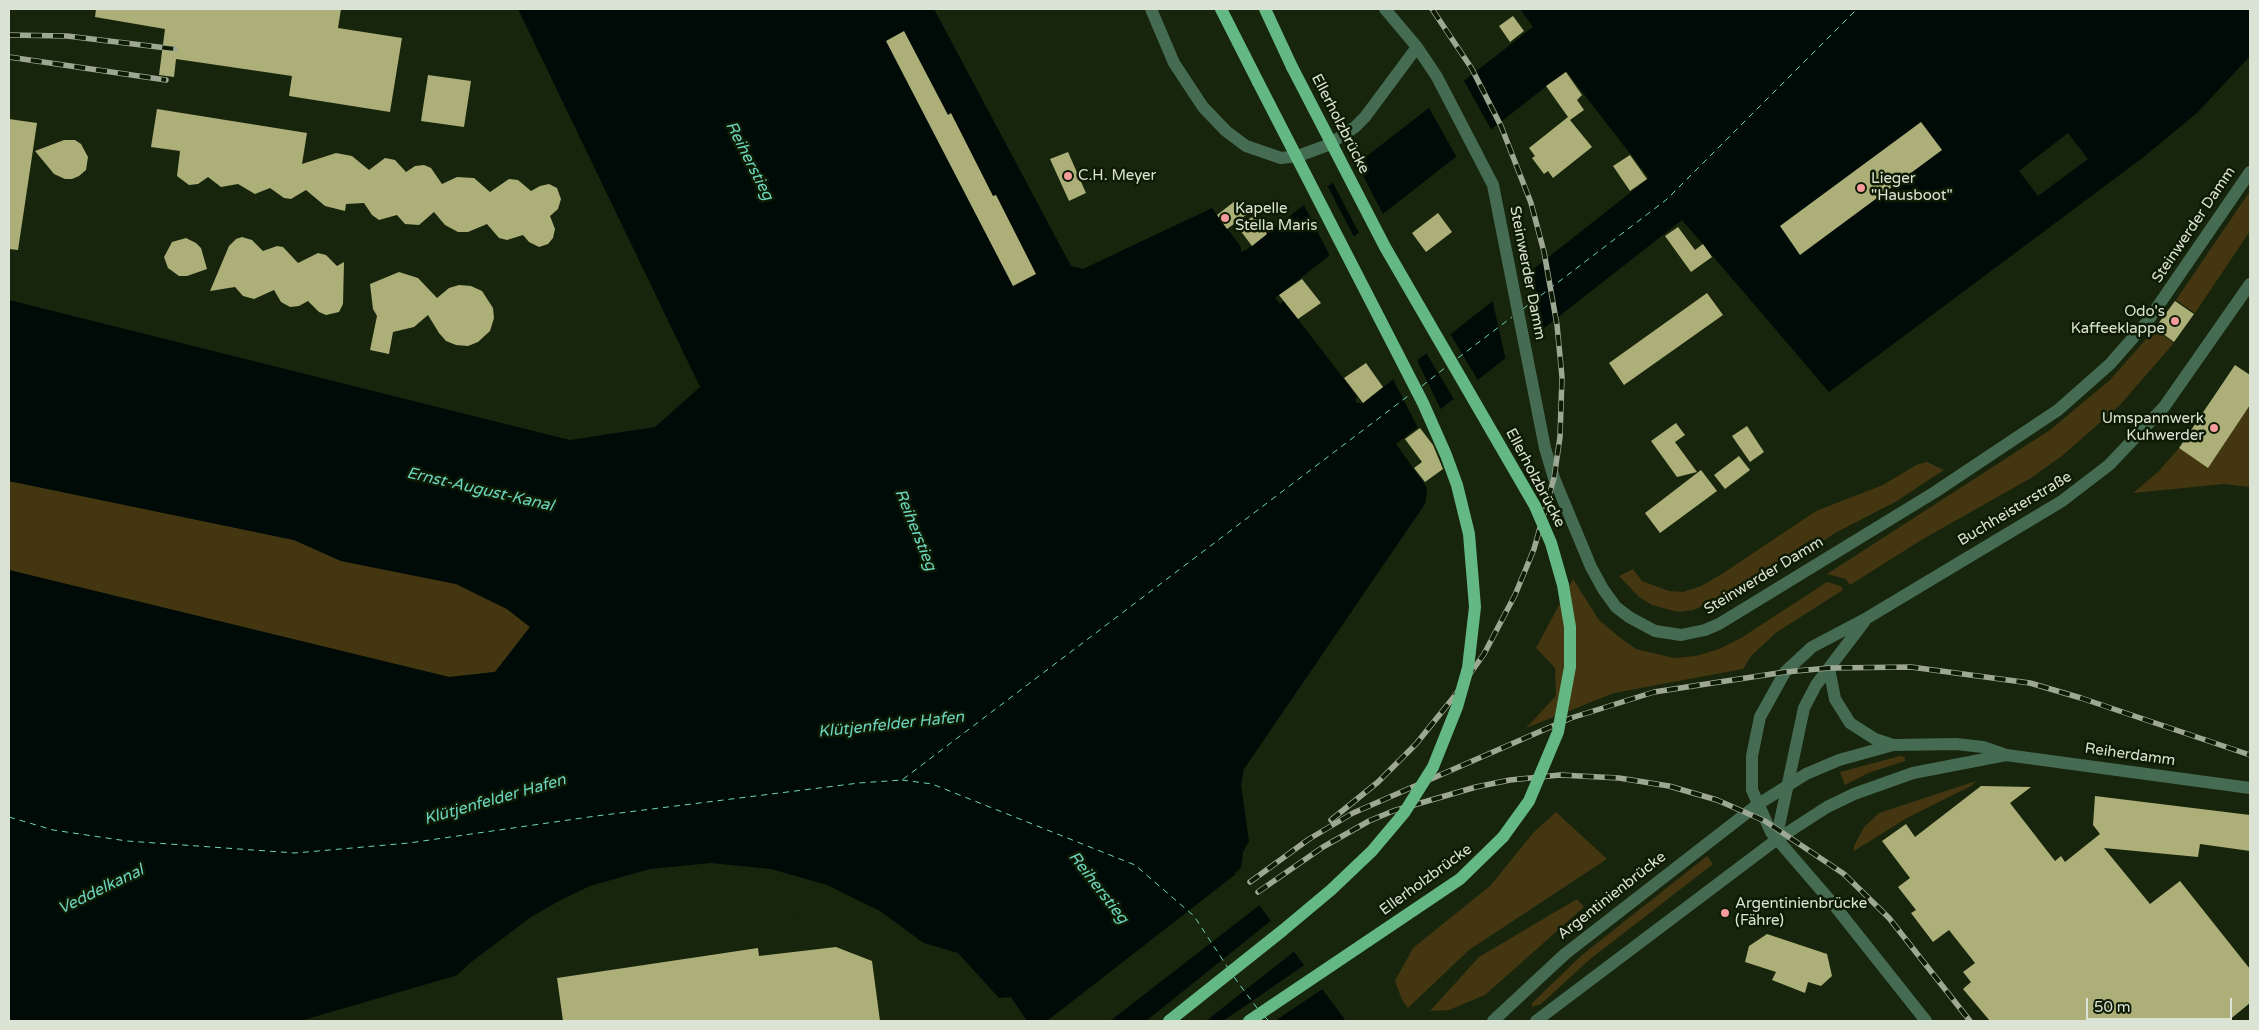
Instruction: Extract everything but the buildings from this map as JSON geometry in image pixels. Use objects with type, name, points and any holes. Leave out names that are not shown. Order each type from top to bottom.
[{"type":"main road","points":[[1170,1021],[1331,890],[1372,851],[1404,813],[1444,746],[1468,668],[1474,628],[1474,581],[1469,534],[1457,485],[1446,455],[1414,386],[1221,9]]},
{"type":"main road","name":"Ellerholzbrücke","points":[[1249,1021],[1460,879],[1503,837],[1530,802],[1552,748],[1563,707],[1570,648],[1567,608],[1561,578],[1551,543],[1535,506],[1385,247],[1292,66],[1265,9]]},
{"type":"street","points":[[1151,9],[1174,63],[1202,107],[1226,131],[1246,146],[1280,158],[1298,156],[1328,145],[1355,127],[1365,117],[1417,47]]},
{"type":"street","name":"Steinwerder Damm","points":[[1385,9],[1417,47],[1437,77],[1493,185],[1506,260],[1545,448],[1554,478],[1591,567],[1603,589],[1616,606],[1629,617],[1655,631],[1681,635],[1705,630],[1736,614],[1935,492],[2018,438],[2078,394],[2110,364],[2147,322],[2250,172]]},
{"type":"street","name":"Buchheisterstraße","points":[[1781,837],[1758,805],[1752,790],[1750,772],[1754,738],[1760,717],[1774,688],[1785,672],[1812,647],[1867,618],[2062,502],[2109,465],[2164,406],[2250,284]]},
{"type":"street","name":"Buchheisterstraße","points":[[1781,837],[1786,785],[1804,708],[1816,685],[1867,618]]},
{"type":"street","points":[[1829,668],[1835,699],[1850,723],[1875,738],[1893,745]]},
{"type":"street","name":"Reiherdamm","points":[[1758,805],[1786,785],[1830,763],[1893,745],[1956,744],[1983,747],[2006,755],[2250,788]]},
{"type":"street","name":"Reiherdamm","points":[[1781,837],[1827,808],[1876,785],[1913,773],[2006,755]]},
{"type":"street","name":"Argentinienbrücke","points":[[1493,1021],[1584,938],[1758,805]]},
{"type":"street","points":[[1536,1021],[1781,837],[1926,1021]]},
{"type":"shaded area","points":[[2250,191],[2250,231],[2195,313],[2176,300]]},
{"type":"shaded area","points":[[2155,329],[2174,343],[2120,405],[2062,456],[2031,478],[1923,539],[1850,585],[1846,579],[1827,574],[2050,430],[2110,380]]},
{"type":"shaded area","points":[[2248,408],[2250,409],[2250,487],[2224,484],[2133,493],[2158,472],[2179,448],[2208,467]]},
{"type":"shaded area","points":[[1927,462],[1944,470],[1895,502],[1835,533],[1816,546],[1812,539],[1728,594],[1693,610],[1678,612],[1652,605],[1639,597],[1619,576],[1633,569],[1642,581],[1669,591],[1683,592],[1701,586],[1816,511],[1883,485],[1916,465]]},
{"type":"shaded area","points":[[9,481],[294,540],[341,561],[456,584],[507,609],[530,627],[495,672],[449,677],[9,570]]},
{"type":"shaded area","points":[[1573,579],[1599,620],[1618,636],[1636,649],[1674,658],[1696,656],[1719,649],[1741,638],[1827,582],[1841,586],[1843,590],[1777,632],[1752,655],[1743,669],[1614,693],[1526,728],[1556,696],[1555,668],[1536,648]]},
{"type":"shaded area","points":[[1900,756],[1905,757],[1905,761],[1868,773],[1845,785],[1840,772]]},
{"type":"shaded area","points":[[1976,781],[1971,786],[1907,818],[1854,851],[1854,846],[1864,827],[1879,813]]},
{"type":"shaded area","points":[[1556,812],[1607,859],[1469,950],[1408,1008],[1402,1000],[1395,981],[1413,948],[1490,886],[1534,832]]},
{"type":"shaded area","points":[[1707,856],[1713,864],[1589,960],[1541,1004],[1532,1007],[1532,1003],[1582,955]]},
{"type":"shaded area","points":[[1577,899],[1584,907],[1485,995],[1449,1010],[1430,1011],[1479,957]]},
{"type":"water","points":[[518,9],[934,9],[1071,266],[1083,269],[1212,208],[1241,247],[1241,252],[1246,250],[1533,27],[1520,9],[2250,9],[2250,56],[2197,113],[2145,156],[1829,392],[1682,220],[1396,444],[1426,486],[1425,504],[1244,769],[1241,784],[1249,841],[1243,852],[1241,868],[1235,873],[1346,1021],[1027,1021],[1011,997],[999,998],[958,953],[893,934],[750,904],[686,902],[645,909],[482,968],[300,1021],[9,1021],[9,570],[449,677],[495,672],[530,627],[507,609],[456,584],[341,561],[294,540],[9,481],[9,300],[570,440],[655,427],[700,387]],"holes":[[[1566,71],[1649,178],[1363,403],[1357,403],[1355,400],[1357,396],[1284,301],[1280,304],[1275,298]]]},
{"type":"pier","points":[[1463,79],[1492,131],[1457,158],[1428,106]]},
{"type":"pier","points":[[2068,133],[2088,159],[2038,196],[2019,171]]},
{"type":"pier","points":[[1356,162],[1384,216],[1360,235],[1332,181]]},
{"type":"pier","points":[[1327,185],[1355,239],[1331,258],[1303,203]]},
{"type":"pier","points":[[1530,268],[1543,332],[1506,361],[1492,298]]},
{"type":"pier","points":[[1449,332],[1479,382],[1455,401],[1425,351]]},
{"type":"pier","points":[[1416,358],[1442,412],[1419,430],[1392,377]]},
{"type":"pier","points":[[711,863],[771,869],[827,885],[880,911],[929,947],[797,914],[750,906],[686,905],[645,912],[483,970],[454,978],[470,963],[531,917],[590,886],[650,869]]},
{"type":"pier","points":[[1241,870],[1238,873],[1261,904],[1110,1021],[1047,1021]]},
{"type":"pier","points":[[1273,919],[1296,950],[1206,1021],[1146,1021]]},
{"type":"pier","points":[[1306,964],[1324,988],[1275,1021],[1223,1021]]},
{"type":"ferry route","points":[[1523,309],[1666,200],[1857,9]]},
{"type":"ferry route","points":[[1458,358],[1512,317]]},
{"type":"ferry route","points":[[1422,386],[1446,367]]},
{"type":"ferry route","points":[[9,817],[53,830],[127,841],[295,853],[409,843],[596,816],[859,783],[902,780],[1412,393]]},
{"type":"ferry route","points":[[902,780],[932,784],[1135,865],[1194,916],[1228,968]]},
{"type":"ferry route","points":[[1234,977],[1257,1008]]},
{"type":"ferry route","points":[[1265,1017],[1269,1021]]},
{"type":"railway","points":[[1331,820],[1378,782],[1416,744],[1453,698],[1484,654],[1515,595],[1534,549],[1554,478],[1560,437],[1562,377],[1557,325],[1544,252],[1531,203],[1501,126],[1472,69],[1432,9]]},
{"type":"railway","points":[[9,35],[67,36],[175,49]]},
{"type":"railway","points":[[9,57],[166,80]]},
{"type":"railway","points":[[1250,882],[1309,839],[1353,813],[1571,718],[1654,692],[1785,672],[1829,668],[1911,667],[2030,683],[2081,698],[2250,755]]},
{"type":"railway","points":[[1258,892],[1323,847],[1369,821],[1393,811],[1476,787],[1510,780],[1560,775],[1619,778],[1669,786],[1717,800],[1765,821],[1844,874],[1889,918],[1970,1021]]},
{"type":"place","name":"C.H. Meyer","points":[[1068,176]]},
{"type":"place","name":"Lieger \"Hausboot\"","points":[[1861,188]]},
{"type":"place","name":"Kapelle Stella Maris","points":[[1225,218]]},
{"type":"place","name":"Odo's Kaffeeklappe","points":[[2175,321]]},
{"type":"place","name":"Umspannwerk Kuhwerder","points":[[2214,428]]},
{"type":"place","name":"Argentinienbrücke (Fähre)","points":[[1725,913]]},
{"type":"water label","name":"Reiherstieg","points":[[749,161]]},
{"type":"water label","name":"Ernst-August-Kanal","points":[[480,490]]},
{"type":"water label","name":"Reiherstieg","points":[[915,530]]},
{"type":"water label","name":"Klütjenfelder Hafen","points":[[891,725]]},
{"type":"water label","name":"Klütjenfelder Hafen","points":[[495,800]]},
{"type":"water label","name":"Reiherstieg","points":[[1098,888]]},
{"type":"water label","name":"Veddelkanal","points":[[101,890]]}]
